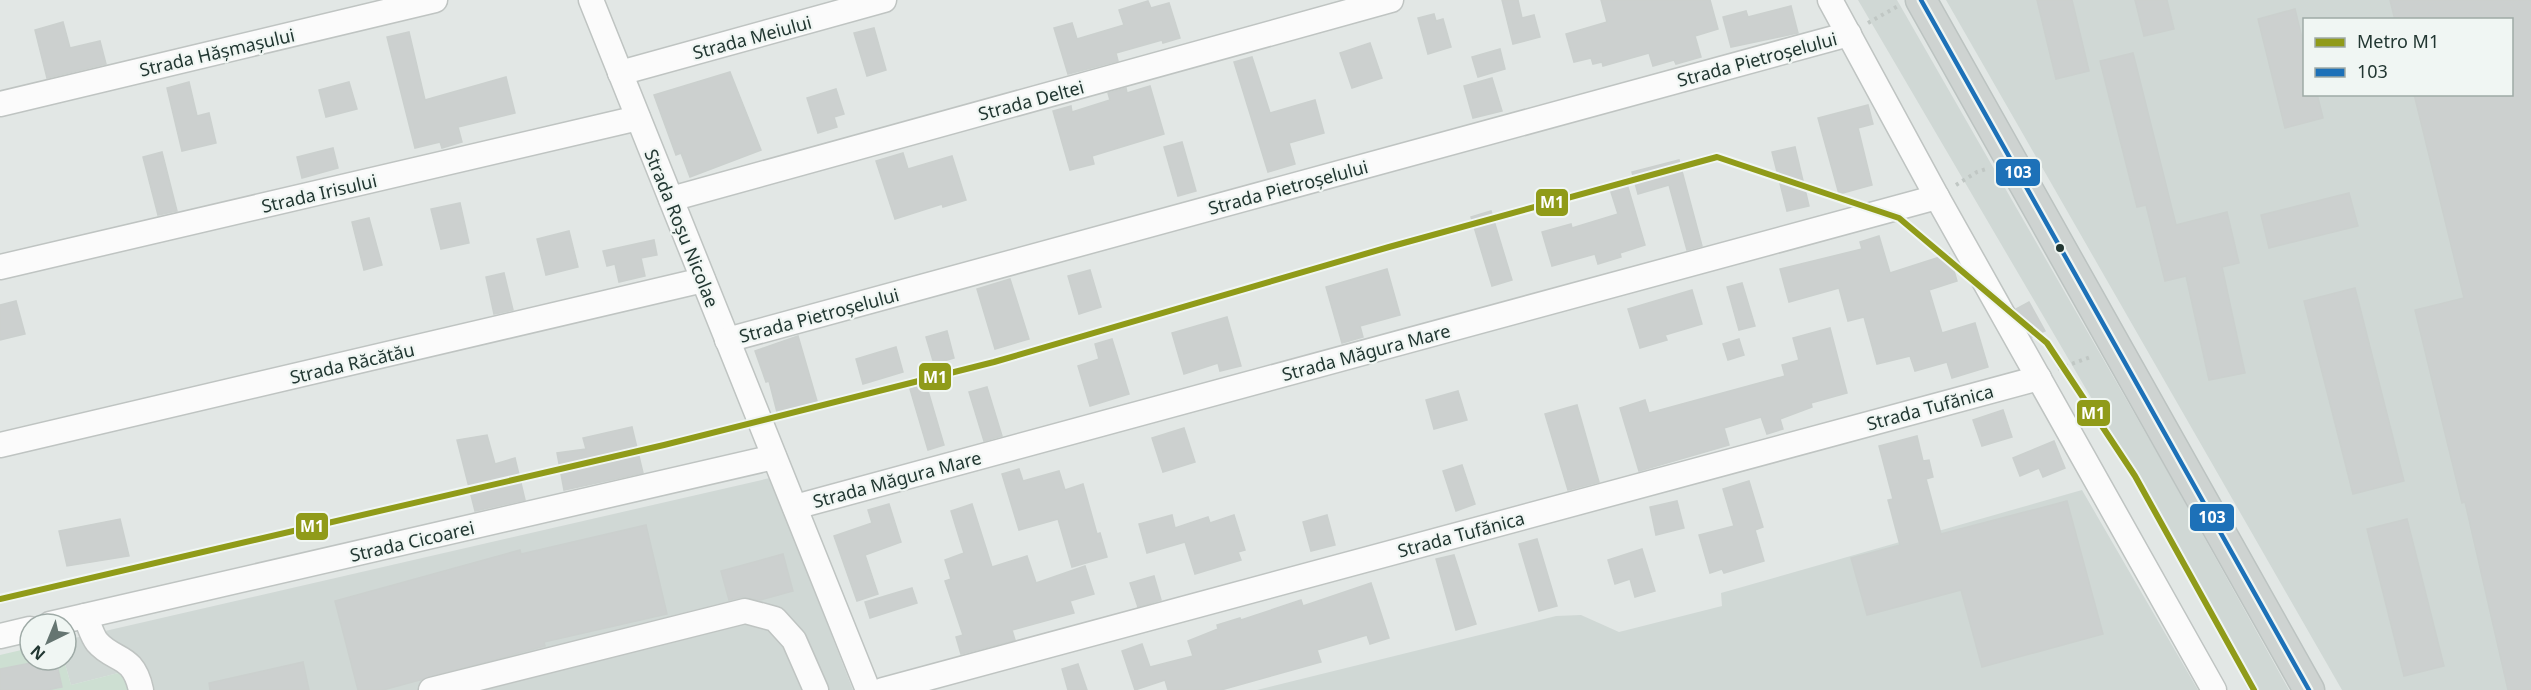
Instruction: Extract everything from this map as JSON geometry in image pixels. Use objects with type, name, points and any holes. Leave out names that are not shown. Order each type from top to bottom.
[{"type":"main road","points":[[1921,0],[2309,690]]},
{"type":"street","name":"Strada Hășmașului","points":[[0,104],[435,0]]},
{"type":"street","name":"Strada Roșu Nicolae","points":[[591,0],[868,690]]},
{"type":"street","name":"Strada Meiului","points":[[620,73],[884,0]]},
{"type":"street","name":"Strada Deltei","points":[[671,199],[1391,0]]},
{"type":"street","points":[[1830,0],[1937,197],[2214,690]]},
{"type":"street","name":"Strada Pietroșelului","points":[[728,340],[1849,34]]},
{"type":"street","name":"Strada Irisului","points":[[0,267],[638,118]]},
{"type":"street","name":"Strada Măgura Mare","points":[[795,507],[1937,197]]},
{"type":"street","name":"Strada Răcătău","points":[[0,445],[703,280]]},
{"type":"street","name":"Strada Tufănica","points":[[883,690],[2038,378]]},
{"type":"street","name":"Strada Cicoarei","points":[[78,618],[774,457]]},
{"type":"street","points":[[431,690],[746,611],[776,619],[794,640],[816,690]]},
{"type":"street","points":[[86,616],[97,642],[125,659],[139,679],[141,690]]},
{"type":"street","points":[[0,636],[18,632]]},
{"type":"path","points":[[1849,34],[1889,12],[1905,0]]},
{"type":"path","points":[[1937,197],[1977,171],[2012,160]]},
{"type":"path","points":[[2038,378],[2082,359],[2118,348]]},
{"type":"shaded area","points":[[1858,0],[1897,0],[2164,465],[2289,690],[2248,690],[2137,476]]},
{"type":"shaded area","points":[[1946,0],[2531,0],[2531,690],[2342,690]]},
{"type":"shaded area","points":[[770,478],[853,690],[136,690],[130,670],[71,685],[67,672],[78,672],[78,637]]},
{"type":"shaded area","points":[[2082,490],[2198,690],[1257,690],[1556,616],[1581,615],[1619,632],[1722,606],[1721,593]]},
{"type":"green space","points":[[18,651],[18,672],[67,672],[71,685],[130,670],[136,690],[0,690],[0,655]]},
{"type":"building","points":[[1502,0],[1518,0],[1522,18],[1534,15],[1540,37],[1513,44]]},
{"type":"building","points":[[1601,0],[1710,0],[1718,29],[1695,36],[1701,57],[1676,64],[1674,60],[1653,66],[1649,53],[1603,66],[1602,62],[1593,64],[1591,58],[1574,62],[1566,34],[1607,22]]},
{"type":"building","points":[[2037,0],[2072,0],[2089,71],[2056,79]]},
{"type":"building","points":[[2135,0],[2167,0],[2174,29],[2144,36]]},
{"type":"building","points":[[2390,0],[2531,0],[2531,690],[2508,690],[2465,502],[2462,503],[2415,310],[2464,298],[2414,96],[2513,96],[2513,18],[2394,18]]},
{"type":"building","points":[[1148,1],[1151,8],[1169,3],[1180,38],[1163,43],[1162,40],[1116,53],[1118,61],[1068,74],[1054,28],[1072,23],[1077,39],[1124,25],[1119,10]]},
{"type":"building","points":[[1791,6],[1798,33],[1731,47],[1723,17],[1746,11],[1748,17]]},
{"type":"building","points":[[2295,9],[2303,42],[2303,96],[2318,96],[2323,118],[2285,128],[2258,19]]},
{"type":"building","points":[[1434,14],[1436,21],[1443,19],[1451,47],[1428,54],[1418,18]]},
{"type":"building","points":[[63,22],[70,48],[100,41],[106,64],[47,78],[35,30]]},
{"type":"building","points":[[874,28],[886,70],[867,76],[854,33]]},
{"type":"building","points":[[409,32],[425,100],[506,77],[515,113],[458,127],[462,142],[442,148],[440,142],[415,148],[387,37]]},
{"type":"building","points":[[1370,43],[1382,78],[1352,88],[1340,53]]},
{"type":"building","points":[[1500,49],[1505,69],[1478,77],[1472,57]]},
{"type":"building","points":[[2133,53],[2176,225],[2227,212],[2239,263],[2222,267],[2245,373],[2209,380],[2186,276],[2165,281],[2146,205],[2137,207],[2100,61]]},
{"type":"building","points":[[1252,57],[1270,113],[1315,100],[1324,133],[1289,143],[1295,164],[1268,172],[1234,62]]},
{"type":"building","points":[[730,72],[761,150],[690,177],[681,153],[676,155],[654,95]]},
{"type":"building","points":[[1492,78],[1502,111],[1473,118],[1464,86]]},
{"type":"building","points":[[189,82],[197,116],[209,113],[216,143],[182,151],[167,88]]},
{"type":"building","points":[[349,82],[357,109],[326,117],[319,90]]},
{"type":"building","points":[[1150,86],[1164,134],[1092,156],[1094,164],[1070,170],[1053,111],[1071,106],[1072,112],[1110,100],[1108,93],[1126,88],[1127,93]]},
{"type":"building","points":[[836,89],[844,114],[834,117],[837,127],[818,133],[807,98]]},
{"type":"building","points":[[1868,105],[1873,124],[1858,128],[1872,185],[1839,194],[1818,118]]},
{"type":"building","points":[[1182,142],[1196,191],[1178,196],[1164,147]]},
{"type":"building","points":[[1795,147],[1809,206],[1787,211],[1772,152]]},
{"type":"building","points":[[333,148],[338,168],[302,178],[297,157]]},
{"type":"building","points":[[162,152],[177,211],[158,215],[143,157]]},
{"type":"building","points":[[903,153],[908,169],[952,156],[966,200],[943,207],[942,204],[895,219],[876,161]]},
{"type":"building","points":[[1679,160],[1702,246],[1687,250],[1669,185],[1638,194],[1632,172]]},
{"type":"building","points":[[1627,184],[1645,245],[1620,253],[1621,257],[1598,264],[1595,254],[1552,266],[1542,232],[1571,224],[1572,228],[1618,214],[1610,189]]},
{"type":"building","points":[[2349,193],[2358,226],[2269,248],[2261,215]]},
{"type":"building","points":[[460,203],[469,243],[441,249],[431,209]]},
{"type":"building","points":[[1491,211],[1512,280],[1492,286],[1471,217]]},
{"type":"building","points":[[369,218],[382,265],[364,270],[352,222]]},
{"type":"building","points":[[569,231],[578,267],[546,275],[537,239]]},
{"type":"building","points":[[1879,236],[1890,273],[1949,254],[1957,281],[1929,290],[1942,333],[1975,323],[1988,367],[1952,378],[1947,362],[1915,371],[1910,356],[1877,364],[1864,317],[1848,321],[1839,288],[1789,302],[1780,269],[1862,249],[1860,242]]},
{"type":"building","points":[[654,240],[657,255],[641,258],[645,276],[619,282],[615,264],[607,266],[603,251]]},
{"type":"building","points":[[1387,269],[1400,315],[1360,326],[1363,337],[1342,343],[1326,287]]},
{"type":"building","points":[[1090,270],[1101,307],[1079,314],[1068,276]]},
{"type":"building","points":[[504,273],[513,310],[494,314],[486,277]]},
{"type":"building","points":[[1010,279],[1029,339],[995,349],[977,289]]},
{"type":"building","points":[[1742,283],[1755,326],[1739,330],[1727,287]]},
{"type":"building","points":[[2355,288],[2404,481],[2353,494],[2304,301]]},
{"type":"building","points":[[1692,290],[1702,324],[1665,335],[1667,340],[1640,348],[1628,309]]},
{"type":"building","points":[[16,301],[25,334],[0,340],[0,305]]},
{"type":"building","points":[[2029,302],[2045,331],[2032,337],[2016,309]]},
{"type":"building","points":[[1227,317],[1241,366],[1220,371],[1218,363],[1184,374],[1172,333]]},
{"type":"building","points":[[1830,328],[1847,393],[1811,403],[1812,407],[1780,419],[1783,429],[1767,434],[1761,417],[1724,428],[1729,445],[1639,471],[1620,408],[1645,400],[1649,413],[1785,376],[1782,365],[1799,360],[1793,338]]},
{"type":"building","points":[[947,331],[954,358],[934,364],[926,337]]},
{"type":"building","points":[[798,336],[817,401],[777,412],[769,381],[766,382],[755,351]]},
{"type":"building","points":[[1112,339],[1129,394],[1090,406],[1078,366],[1099,359],[1095,344]]},
{"type":"building","points":[[1739,339],[1744,355],[1728,360],[1723,344]]},
{"type":"building","points":[[896,347],[903,372],[863,384],[856,359]]},
{"type":"building","points":[[926,384],[944,445],[928,450],[910,389]]},
{"type":"building","points":[[987,387],[1002,436],[984,441],[969,392]]},
{"type":"building","points":[[1458,391],[1467,420],[1434,429],[1426,400]]},
{"type":"building","points":[[1577,405],[1599,482],[1568,490],[1545,414]]},
{"type":"building","points":[[2003,410],[2012,437],[1982,446],[1973,420]]},
{"type":"building","points":[[632,427],[643,473],[564,490],[557,453],[586,449],[583,438]]},
{"type":"building","points":[[1184,428],[1195,462],[1163,472],[1152,438]]},
{"type":"building","points":[[487,435],[495,464],[515,458],[525,500],[475,511],[457,440]]},
{"type":"building","points":[[1917,436],[1923,461],[1929,460],[1933,477],[1926,479],[1941,534],[2067,501],[2103,634],[1982,667],[1961,590],[1867,615],[1851,558],[1900,545],[1888,500],[1893,499],[1879,446]]},
{"type":"building","points":[[2054,441],[2065,468],[2043,477],[2039,468],[2020,476],[2013,458]]},
{"type":"building","points":[[1462,465],[1475,504],[1456,511],[1443,471]]},
{"type":"building","points":[[1019,469],[1023,481],[1059,471],[1065,490],[1083,484],[1097,534],[1100,533],[1107,557],[1072,567],[1058,519],[1019,530],[1002,474]]},
{"type":"building","points":[[1749,481],[1763,527],[1755,530],[1764,561],[1724,573],[1722,569],[1710,573],[1699,535],[1734,526],[1723,489]]},
{"type":"building","points":[[1677,501],[1684,528],[1656,535],[1650,507]]},
{"type":"building","points":[[889,504],[901,542],[865,555],[878,594],[857,601],[834,536],[872,523],[868,510]]},
{"type":"building","points":[[972,504],[992,567],[1027,556],[1036,583],[1085,566],[1094,594],[1070,601],[1074,613],[1012,630],[1015,640],[961,654],[956,637],[963,635],[945,581],[951,579],[945,560],[964,553],[951,511]]},
{"type":"building","points":[[1172,515],[1175,528],[1208,517],[1210,523],[1234,515],[1245,550],[1238,552],[1241,560],[1195,574],[1185,542],[1147,553],[1139,524]]},
{"type":"building","points":[[1327,515],[1335,545],[1311,551],[1303,522]]},
{"type":"building","points":[[120,519],[129,556],[67,566],[59,531]]},
{"type":"building","points":[[2407,519],[2444,666],[2404,676],[2367,529]]},
{"type":"building","points":[[646,525],[667,614],[544,642],[545,646],[383,690],[358,690],[335,601],[520,550],[521,554]]},
{"type":"building","points":[[1537,539],[1557,606],[1539,611],[1519,544]]},
{"type":"building","points":[[1642,549],[1655,591],[1635,597],[1630,579],[1615,584],[1608,560]]},
{"type":"building","points":[[783,554],[793,591],[760,600],[742,597],[729,600],[721,571]]},
{"type":"building","points":[[1454,555],[1476,624],[1456,630],[1436,559]]},
{"type":"building","points":[[1154,576],[1161,600],[1138,607],[1130,583]]},
{"type":"building","points":[[1371,583],[1389,638],[1370,644],[1367,635],[1317,650],[1321,662],[1221,690],[1168,690],[1165,680],[1135,690],[1122,651],[1142,644],[1150,667],[1193,656],[1188,641],[1218,629],[1217,625],[1240,618],[1241,620],[1301,600],[1303,606]]},
{"type":"building","points":[[912,588],[917,603],[870,618],[865,602]]},
{"type":"building","points":[[303,662],[309,690],[210,690],[209,683]]},
{"type":"building","points":[[1078,664],[1087,690],[1068,690],[1062,669]]},
{"type":"building","points":[[18,665],[18,672],[59,672],[62,687],[47,690],[0,690],[0,669]]},
{"type":"metro line","name":"M1","points":[[0,599],[664,445],[994,362],[1389,247],[1717,157],[1899,218],[2047,343],[2135,476],[2254,690]]},
{"type":"transit line","name":"103","points":[[1921,0],[2309,690]]}]
